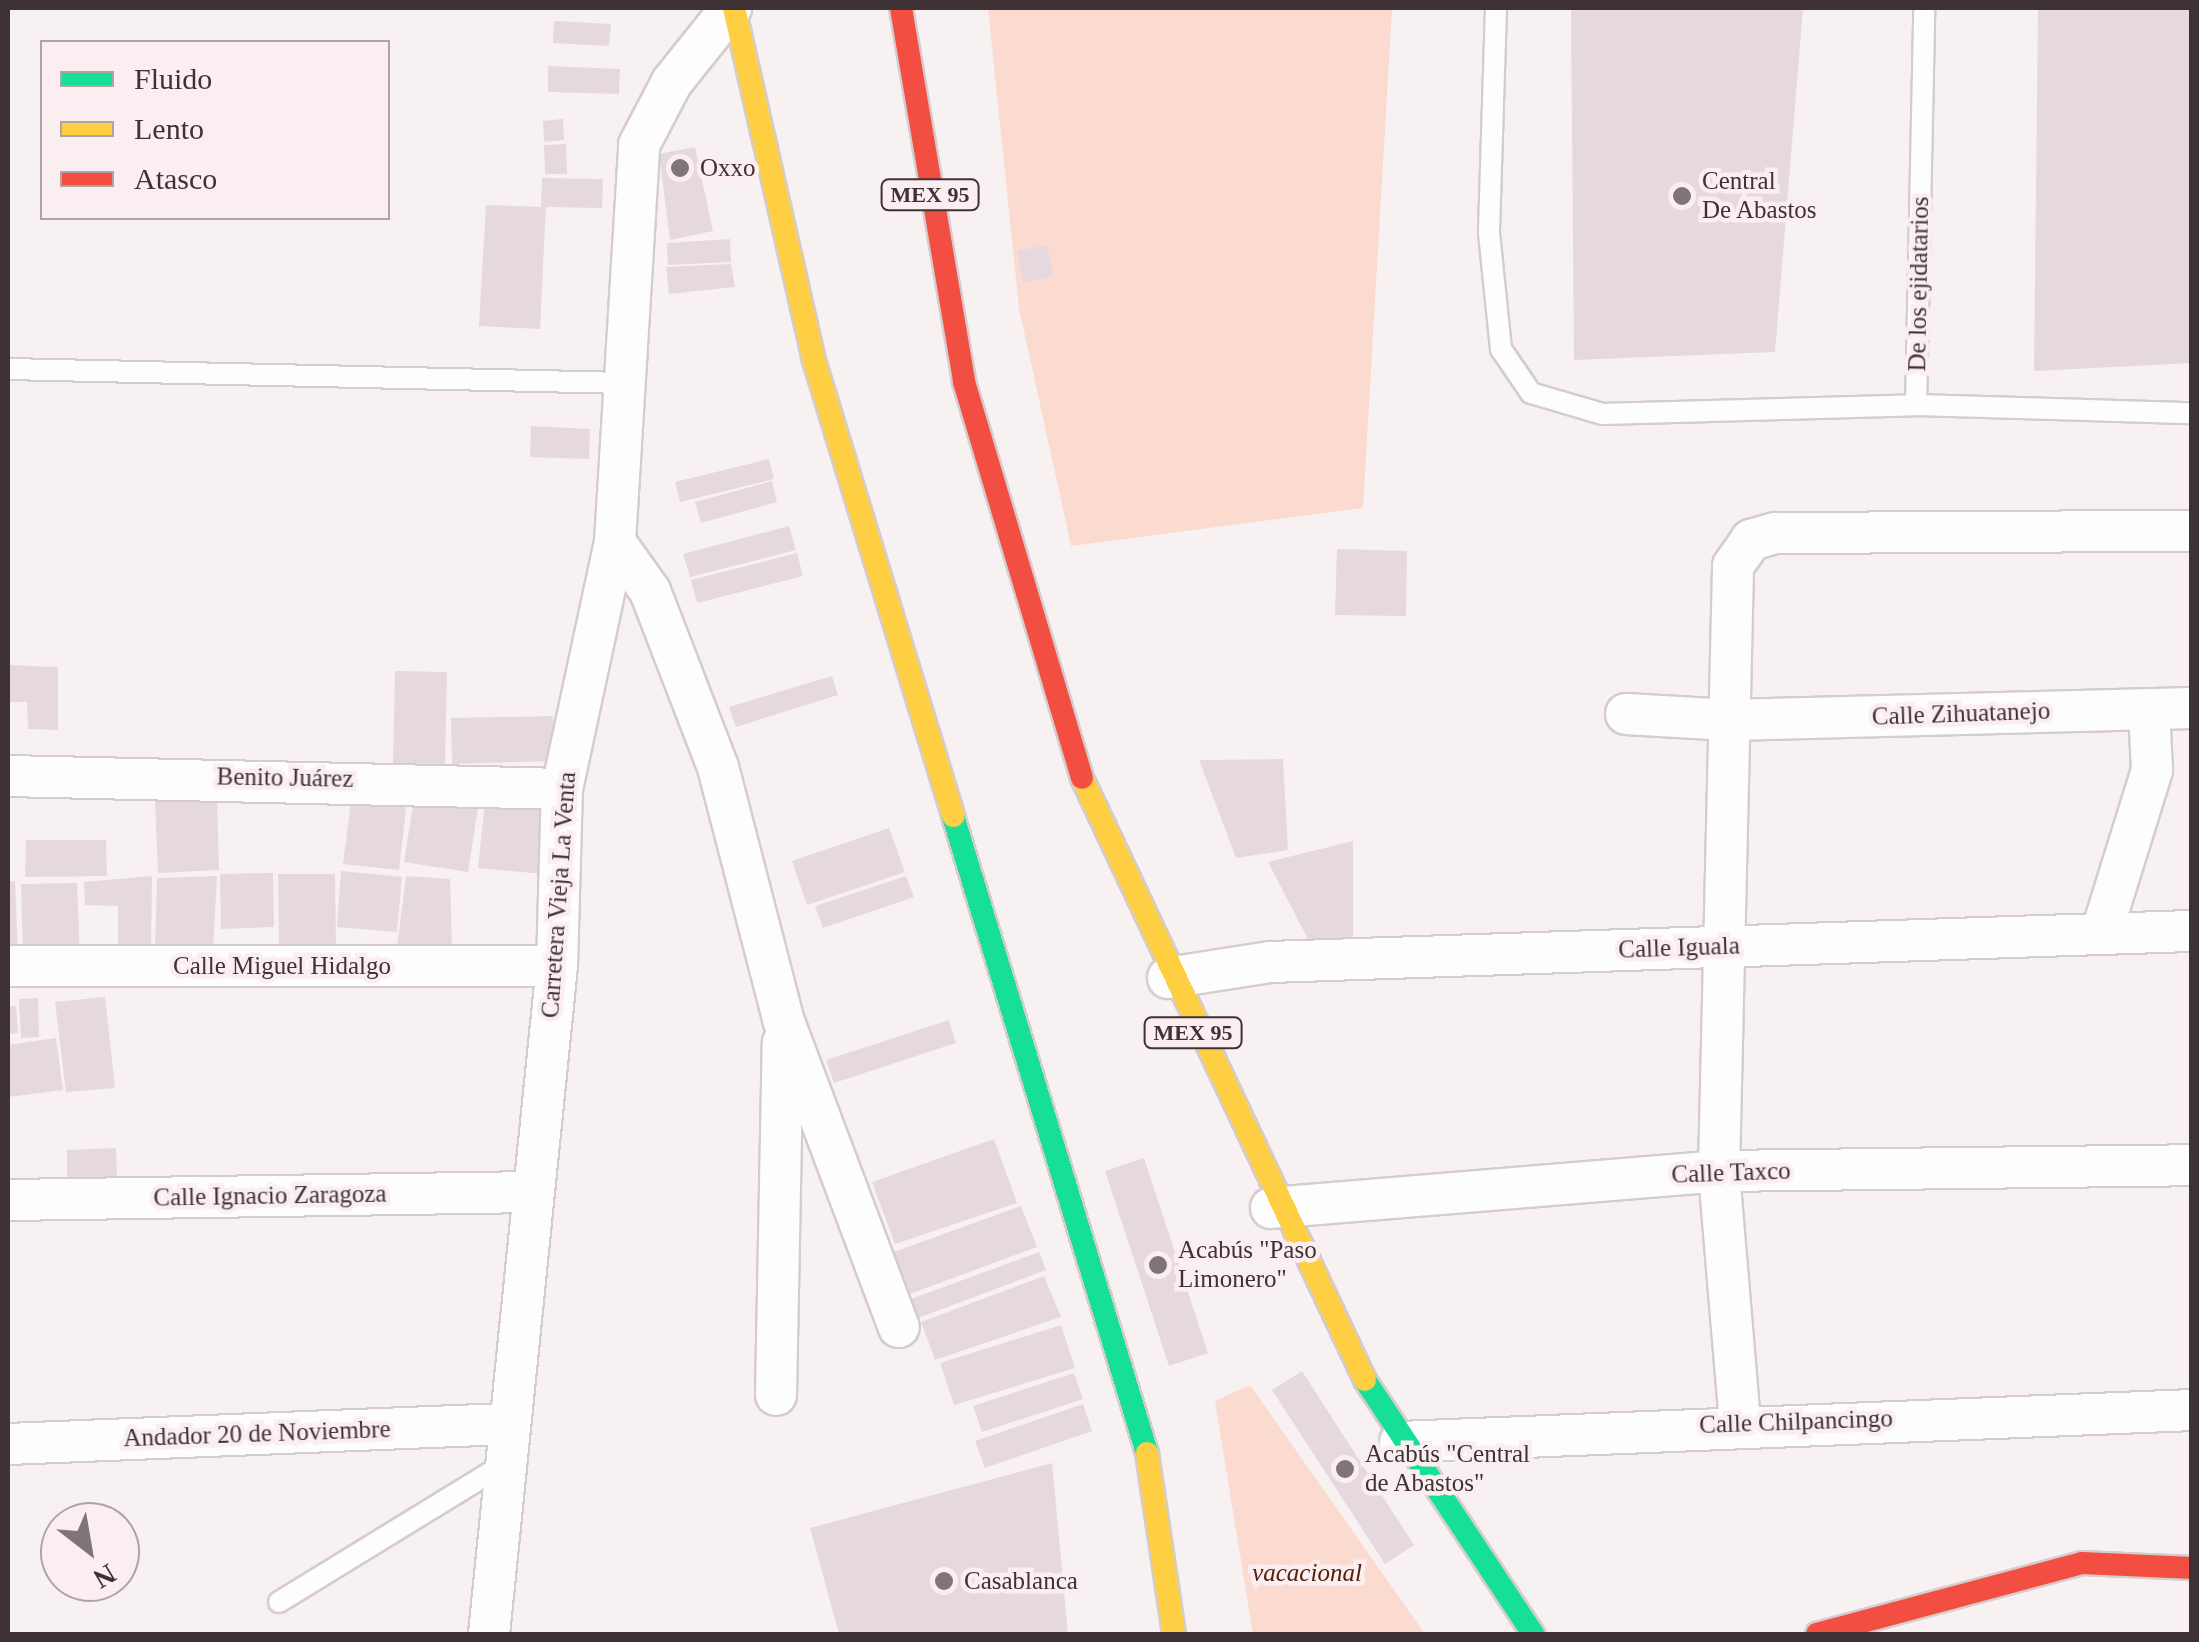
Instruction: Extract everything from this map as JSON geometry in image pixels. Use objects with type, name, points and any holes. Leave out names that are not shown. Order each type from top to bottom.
[{"type":"main road","points":[[733,8],[814,357],[1152,1466],[1174,1634]]},
{"type":"main road","name":"MEX 95","points":[[901,8],[964,382],[1063,737],[1271,1208],[1400,1442],[1533,1634]]},
{"type":"main road","points":[[1817,1634],[2082,1563],[2192,1568]]},
{"type":"street","name":"Carretera Vieja La Venta","points":[[490,1634],[506,1443],[557,966],[562,789],[615,542],[639,144],[672,82],[733,8]]},
{"type":"street","points":[[1740,1423],[1719,1171],[1719,946],[1733,566],[1751,540],[2192,531]]},
{"type":"street","points":[[615,542],[650,592],[718,766],[782,1019],[899,1327]]},
{"type":"street","name":"Calle Zihuatanejo","points":[[1626,714],[1730,720],[2192,708]]},
{"type":"street","points":[[2102,934],[2152,770],[2149,709]]},
{"type":"street","name":"Benito Juárez","points":[[8,776],[562,789]]},
{"type":"street","name":"Calle Iguala","points":[[1168,978],[1270,962],[2192,931]]},
{"type":"street","name":"Calle Miguel Hidalgo","points":[[8,966],[557,966]]},
{"type":"street","points":[[776,1395],[782,1019]]},
{"type":"street","name":"Calle Taxco","points":[[1271,1208],[1719,1171],[2192,1165]]},
{"type":"street","name":"Calle Ignacio Zaragoza","points":[[8,1200],[532,1192]]},
{"type":"street","name":"Calle Chilpancingo","points":[[1400,1442],[1740,1423],[2192,1410]]},
{"type":"street","name":"Andador 20 de Noviembre","points":[[8,1444],[506,1443]]},
{"type":"lane","points":[[1496,8],[1489,233],[1501,349],[1531,393],[1603,414],[1916,405]]},
{"type":"lane","name":"De los ejidatarios","points":[[1924,8],[1916,405],[2192,413]]},
{"type":"lane","points":[[8,370],[626,383]]},
{"type":"lane","points":[[280,1602],[506,1443]]},
{"type":"green space","points":[[988,8],[1392,8],[1363,508],[1071,546],[1019,308]]},
{"type":"green space","name":"vacacional","points":[[1250,1385],[1425,1634],[1253,1634],[1215,1401]]},
{"type":"building","name":"Central De Abastos","points":[[1571,8],[1803,8],[1775,352],[1574,360]]},
{"type":"building","points":[[2038,8],[2192,8],[2192,363],[2034,371]]},
{"type":"building","points":[[554,21],[611,24],[609,46],[553,43]]},
{"type":"building","points":[[548,66],[620,69],[619,94],[548,92]]},
{"type":"building","points":[[563,119],[564,140],[544,142],[543,121]]},
{"type":"building","points":[[566,144],[567,174],[545,174],[544,145]]},
{"type":"building","points":[[695,147],[713,231],[670,240],[659,154]]},
{"type":"building","points":[[542,178],[603,179],[602,208],[546,207],[540,329],[479,326],[486,205],[541,207]]},
{"type":"building","points":[[730,239],[731,262],[668,265],[667,243]]},
{"type":"building","points":[[1047,245],[1053,277],[1023,282],[1017,251]]},
{"type":"building","points":[[731,264],[735,287],[669,294],[666,267]]},
{"type":"building","points":[[531,426],[590,429],[589,459],[530,457]]},
{"type":"building","points":[[769,459],[774,479],[680,502],[675,482]]},
{"type":"building","points":[[772,481],[777,502],[701,523],[695,502]]},
{"type":"building","points":[[789,526],[796,550],[690,577],[683,554]]},
{"type":"building","points":[[1337,549],[1407,551],[1406,616],[1335,615]]},
{"type":"building","points":[[797,553],[803,576],[697,603],[691,580]]},
{"type":"building","points":[[8,665],[58,667],[58,730],[28,729],[27,702],[8,702]]},
{"type":"building","points":[[395,671],[447,672],[445,764],[393,763]]},
{"type":"building","points":[[832,676],[838,695],[736,727],[729,707]]},
{"type":"building","points":[[553,716],[554,761],[452,764],[451,718]]},
{"type":"building","points":[[1283,759],[1288,850],[1236,858],[1199,760]]},
{"type":"building","points":[[353,785],[408,791],[399,870],[343,864]]},
{"type":"building","points":[[415,792],[479,802],[468,872],[404,862]]},
{"type":"building","points":[[217,797],[219,870],[158,873],[155,800]]},
{"type":"building","points":[[485,802],[550,809],[543,874],[478,868]]},
{"type":"building","points":[[889,828],[905,872],[807,905],[792,861]]},
{"type":"building","points":[[26,840],[106,840],[107,876],[25,877]]},
{"type":"building","points":[[1353,841],[1353,939],[1310,943],[1268,862]]},
{"type":"building","points":[[341,871],[402,877],[397,932],[337,927]]},
{"type":"building","points":[[273,873],[274,927],[221,929],[220,874]]},
{"type":"building","points":[[278,874],[335,874],[336,944],[279,945]]},
{"type":"building","points":[[152,876],[151,952],[118,951],[118,906],[85,905],[84,882]]},
{"type":"building","points":[[217,876],[213,952],[155,952],[157,878]]},
{"type":"building","points":[[406,876],[450,879],[452,947],[397,947]]},
{"type":"building","points":[[906,876],[914,897],[823,928],[815,906]]},
{"type":"building","points":[[8,881],[15,881],[18,955],[8,956]]},
{"type":"building","points":[[77,883],[80,956],[23,955],[21,884]]},
{"type":"building","points":[[105,997],[115,1088],[66,1092],[55,1002]]},
{"type":"building","points":[[38,998],[39,1037],[21,1038],[19,999]]},
{"type":"building","points":[[8,1006],[16,1006],[18,1033],[8,1034]]},
{"type":"building","points":[[949,1020],[956,1043],[834,1083],[826,1060]]},
{"type":"building","points":[[56,1038],[63,1090],[8,1097],[8,1045]]},
{"type":"building","points":[[994,1139],[1017,1203],[895,1244],[872,1182]]},
{"type":"building","points":[[116,1148],[117,1186],[67,1187],[67,1150]]},
{"type":"building","points":[[1144,1158],[1208,1353],[1169,1366],[1105,1171]]},
{"type":"building","points":[[1021,1206],[1037,1247],[907,1295],[891,1253]]},
{"type":"building","points":[[1039,1252],[1046,1270],[918,1318],[911,1299]]},
{"type":"building","points":[[1044,1276],[1061,1317],[935,1360],[921,1322]]},
{"type":"building","points":[[1061,1325],[1075,1368],[954,1405],[940,1363]]},
{"type":"building","points":[[1302,1371],[1414,1545],[1385,1564],[1272,1390]]},
{"type":"building","points":[[1074,1373],[1083,1399],[982,1432],[973,1406]]},
{"type":"building","points":[[1083,1404],[1092,1431],[985,1468],[975,1441]]},
{"type":"building","name":"Casablanca","points":[[1052,1463],[1068,1634],[839,1634],[810,1528]]},
{"type":"traffic: fast","points":[[953,816],[1147,1453]]},
{"type":"traffic: fast","points":[[1365,1380],[1533,1634]]},
{"type":"traffic: slow","points":[[734,8],[813,357],[953,816]]},
{"type":"traffic: slow","points":[[1082,778],[1365,1380]]},
{"type":"traffic: slow","points":[[1147,1453],[1174,1634]]},
{"type":"traffic: jam","points":[[901,8],[964,382],[1082,778]]},
{"type":"traffic: jam","points":[[1817,1634],[2082,1563],[2192,1568]]},
{"type":"place","name":"Oxxo","points":[[680,168]]},
{"type":"place","name":"Central De Abastos","points":[[1682,196]]},
{"type":"place","name":"Acabús \"Paso Limonero\"","points":[[1158,1265]]},
{"type":"place","name":"Acabús \"Central de Abastos\"","points":[[1345,1469]]},
{"type":"place","name":"Casablanca","points":[[944,1581]]}]
